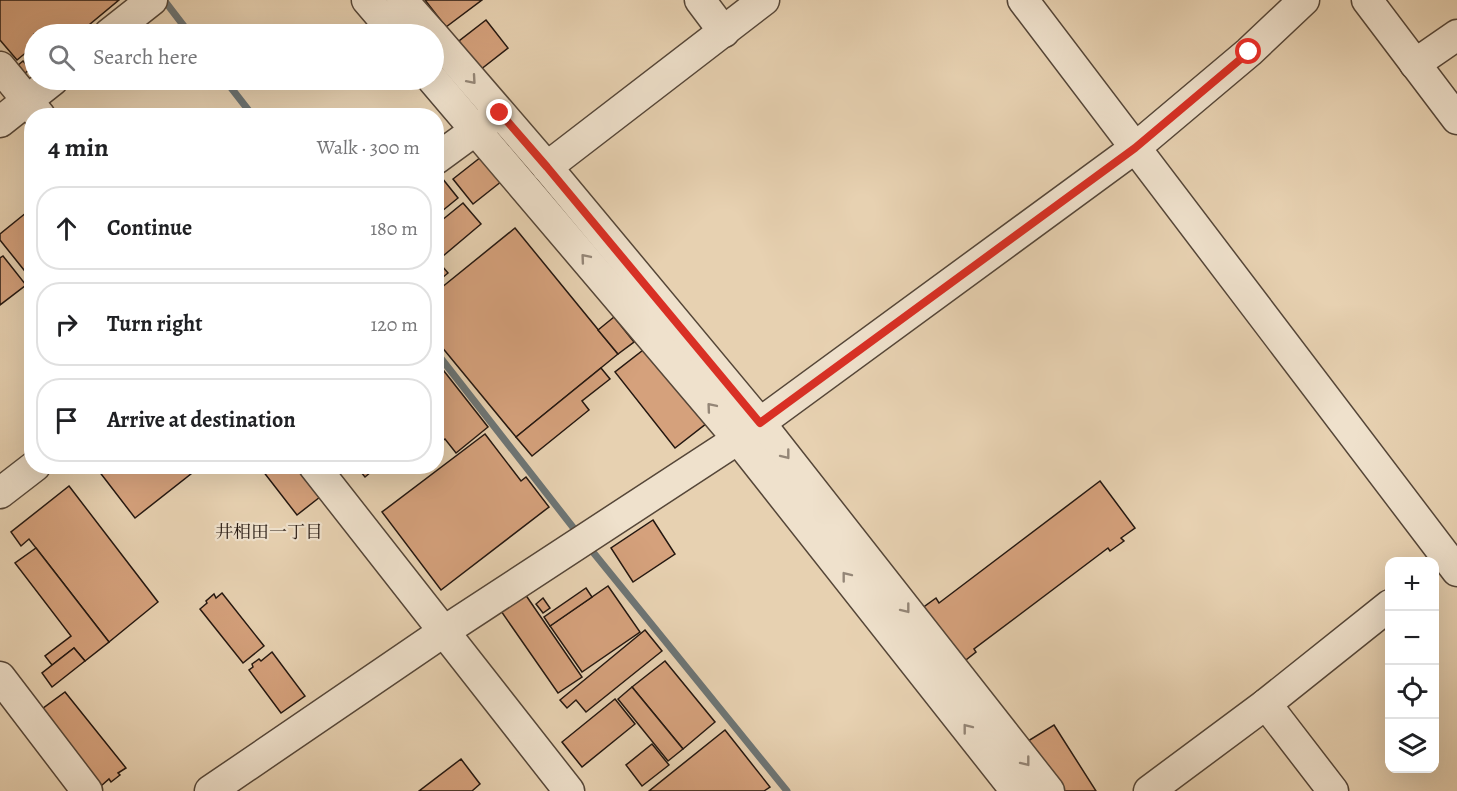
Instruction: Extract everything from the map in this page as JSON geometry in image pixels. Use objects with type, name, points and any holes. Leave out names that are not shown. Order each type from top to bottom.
[{"type":"street","points":[[122,24],[152,0]]},
{"type":"street","points":[[367,0],[387,24]]},
{"type":"street","points":[[402,0],[423,24]]},
{"type":"street","points":[[700,0],[724,32]]},
{"type":"street","points":[[547,167],[764,0]]},
{"type":"street","points":[[1023,0],[1449,563]]},
{"type":"street","points":[[210,791],[443,632],[749,431],[1135,148],[1249,52],[1304,0]]},
{"type":"street","points":[[1367,0],[1457,119]]},
{"type":"street","points":[[1415,64],[1457,35]]},
{"type":"street","points":[[444,48],[547,167],[749,431],[1016,791]]},
{"type":"street","points":[[0,67],[34,108],[46,90]]},
{"type":"street","points":[[441,90],[475,130],[749,431],[1049,791]]},
{"type":"street","points":[[0,122],[24,112]]},
{"type":"street","points":[[444,153],[500,113]]},
{"type":"street","points":[[0,493],[25,474]]},
{"type":"street","points":[[320,474],[569,791]]},
{"type":"street","points":[[1149,791],[1266,704],[1385,608]]},
{"type":"street","points":[[0,677],[87,791]]},
{"type":"street","points":[[1266,704],[1333,791]]},
{"type":"building","points":[[0,0],[119,0],[90,24],[24,24],[24,54],[17,60],[0,40]]},
{"type":"building","points":[[425,0],[482,0],[446,27]]},
{"type":"building","points":[[486,20],[508,48],[480,70],[459,41]]},
{"type":"building","points":[[23,61],[24,74],[17,66]]},
{"type":"building","points":[[481,157],[502,181],[473,204],[453,179]]},
{"type":"building","points":[[444,180],[458,198],[444,209]]},
{"type":"building","points":[[463,203],[481,224],[444,255],[444,218]]},
{"type":"building","points":[[24,214],[24,270],[0,240],[0,234]]},
{"type":"building","points":[[515,228],[618,354],[516,437],[444,350],[444,286]]},
{"type":"building","points":[[3,256],[24,282],[24,287],[0,305],[0,258]]},
{"type":"building","points":[[614,317],[634,342],[618,354],[598,330]]},
{"type":"building","points":[[647,347],[707,423],[675,448],[615,372]]},
{"type":"building","points":[[601,368],[610,379],[582,401],[589,410],[532,456],[516,437]]},
{"type":"building","points":[[444,371],[488,427],[456,453],[445,439]]},
{"type":"building","points":[[485,434],[521,481],[526,477],[549,507],[441,590],[382,512],[432,474],[444,474],[444,465]]},
{"type":"building","points":[[101,474],[191,474],[135,518]]},
{"type":"building","points":[[265,474],[301,474],[320,497],[297,515]]},
{"type":"building","points":[[1100,481],[1135,528],[1121,538],[1124,541],[1110,551],[1108,548],[974,649],[976,652],[962,663],[921,609],[936,598],[939,603]]},
{"type":"building","points":[[69,486],[158,602],[109,642],[29,539],[21,546],[11,532]]},
{"type":"building","points":[[653,520],[675,554],[633,582],[611,548]]},
{"type":"building","points":[[36,548],[109,642],[85,661],[74,648],[52,665],[45,656],[71,636],[15,563]]},
{"type":"building","points":[[608,586],[640,632],[582,672],[550,626]]},
{"type":"building","points":[[586,588],[592,597],[550,626],[544,617]]},
{"type":"building","points":[[222,593],[264,646],[243,663],[200,609],[214,594],[216,598]]},
{"type":"building","points":[[525,594],[582,677],[558,693],[501,611]]},
{"type":"building","points":[[543,598],[550,608],[543,613],[536,604]]},
{"type":"building","points":[[645,630],[662,651],[586,712],[576,700],[567,708],[560,700]]},
{"type":"building","points":[[74,648],[85,661],[52,687],[42,673]]},
{"type":"building","points":[[272,652],[305,696],[281,713],[249,670],[253,667],[252,664],[259,659],[261,661]]},
{"type":"building","points":[[665,661],[715,722],[683,749],[632,687]]},
{"type":"building","points":[[632,687],[683,749],[668,761],[618,699]]},
{"type":"building","points":[[65,692],[126,768],[118,773],[120,775],[111,782],[109,779],[101,786],[42,709]]},
{"type":"building","points":[[615,699],[635,724],[582,767],[562,742]]},
{"type":"building","points":[[1054,725],[1096,791],[1061,791],[1028,741]]},
{"type":"building","points":[[725,730],[770,787],[764,791],[649,791]]},
{"type":"building","points":[[652,744],[669,765],[642,786],[626,765]]},
{"type":"building","points":[[461,759],[480,784],[472,791],[419,791]]},
{"type":"waterway","points":[[164,0],[182,24]]},
{"type":"waterway","points":[[233,90],[247,108]]},
{"type":"waterway","points":[[444,362],[579,535]]},
{"type":"waterway","points":[[588,546],[787,791]]},
{"type":"district","name":"井相田一丁目","points":[[269,532]]},
{"type":"route","points":[[500,113],[760,423],[1135,148],[1249,52]]}]
